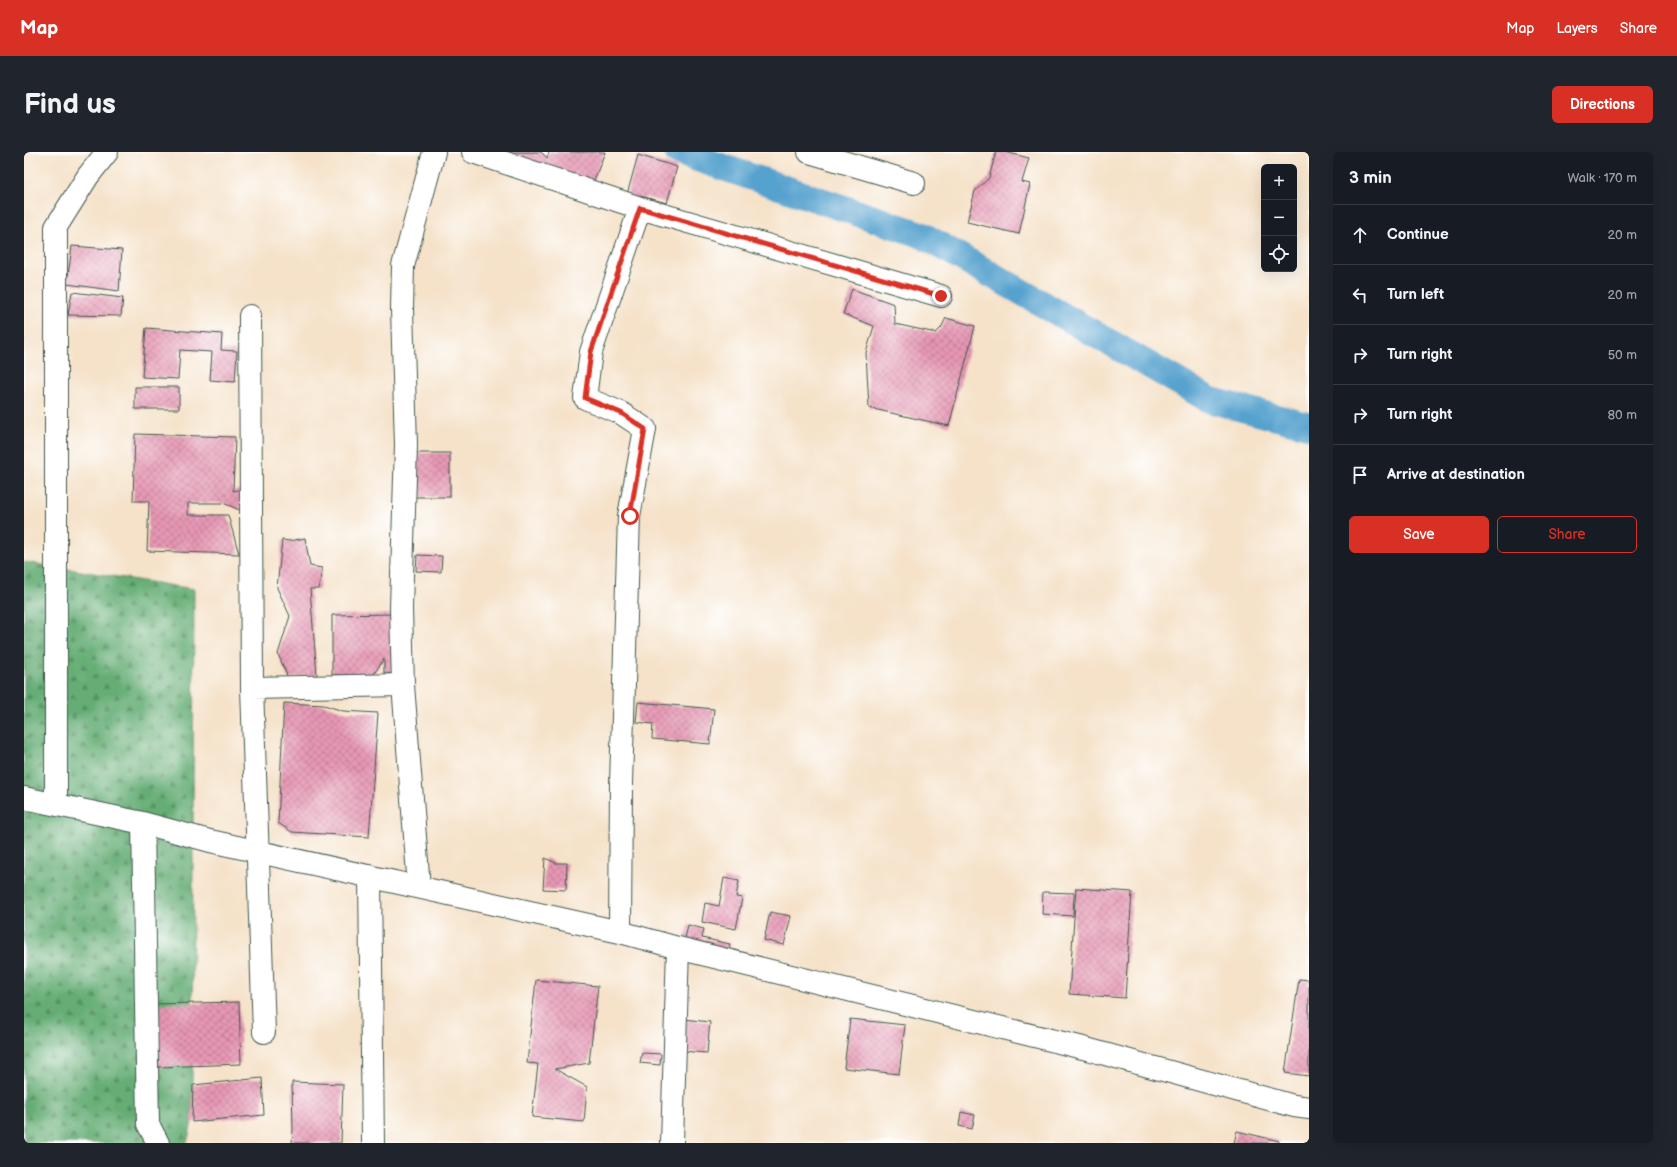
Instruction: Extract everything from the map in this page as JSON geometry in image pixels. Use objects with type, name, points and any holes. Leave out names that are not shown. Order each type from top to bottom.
[{"type":"street","points":[[56,804],[56,227],[88,176],[107,152]]},
{"type":"street","points":[[419,887],[403,685],[401,608],[406,444],[402,309],[403,266],[434,152]]},
{"type":"street","points":[[473,152],[640,208],[941,296]]},
{"type":"street","points":[[809,152],[914,183]]},
{"type":"street","points":[[620,932],[621,784],[630,516],[645,429],[621,413],[585,398],[591,352],[640,208]]},
{"type":"street","points":[[250,316],[252,688],[256,850],[264,1032]]},
{"type":"street","points":[[252,688],[403,685]]},
{"type":"street","points":[[24,798],[143,823],[210,841],[620,932],[678,948],[1083,1048],[1294,1106],[1309,1108]]},
{"type":"street","points":[[143,823],[148,1124],[158,1143]]},
{"type":"street","points":[[370,876],[373,1143]]},
{"type":"street","points":[[672,1143],[678,948]]},
{"type":"green space","points":[[24,562],[194,589],[192,1122],[187,1143],[24,1143]]},
{"type":"building","points":[[507,152],[541,152],[547,158],[549,152],[605,152],[591,188]]},
{"type":"building","points":[[996,152],[1005,152],[1029,158],[1022,182],[1030,184],[1019,234],[967,222],[975,191],[989,178]]},
{"type":"building","points":[[638,155],[677,167],[667,203],[644,197],[646,204],[626,198]]},
{"type":"building","points":[[72,246],[122,250],[119,291],[67,284]]},
{"type":"building","points":[[852,289],[894,304],[895,324],[936,333],[941,328],[946,318],[975,326],[949,426],[869,408],[866,353],[874,326],[843,314]]},
{"type":"building","points":[[72,292],[123,298],[121,316],[68,315]]},
{"type":"building","points":[[146,328],[222,334],[221,350],[237,351],[235,382],[210,380],[212,352],[180,350],[178,379],[142,377]]},
{"type":"building","points":[[135,387],[179,387],[179,409],[135,409]]},
{"type":"building","points":[[135,434],[235,437],[233,491],[242,489],[240,510],[223,503],[188,503],[188,515],[228,515],[239,554],[147,551],[149,501],[133,501]]},
{"type":"building","points":[[415,453],[450,453],[450,497],[414,497]]},
{"type":"building","points":[[305,538],[310,566],[322,568],[319,589],[310,589],[317,676],[288,678],[278,654],[290,616],[277,588],[282,540],[290,541]]},
{"type":"building","points":[[417,555],[442,556],[441,572],[416,571]]},
{"type":"building","points":[[395,614],[396,674],[384,673],[384,659],[373,675],[332,675],[332,615]]},
{"type":"building","points":[[638,702],[714,709],[710,744],[652,739],[653,724],[636,722]]},
{"type":"building","points":[[284,703],[324,705],[343,711],[378,713],[369,837],[292,832],[278,823]]},
{"type":"building","points":[[545,858],[556,863],[567,863],[566,890],[543,889]]},
{"type":"building","points":[[724,878],[739,881],[736,897],[742,898],[736,929],[702,922],[705,903],[719,906]]},
{"type":"building","points":[[1076,888],[1132,892],[1125,998],[1069,994]]},
{"type":"building","points":[[1043,892],[1074,893],[1073,916],[1042,914]]},
{"type":"building","points":[[770,912],[791,916],[784,945],[764,940]]},
{"type":"building","points":[[688,925],[704,929],[702,938],[730,944],[725,967],[681,957]]},
{"type":"building","points":[[1299,979],[1309,980],[1309,1076],[1285,1073]]},
{"type":"building","points":[[536,980],[598,986],[589,1063],[555,1069],[587,1087],[584,1122],[532,1117],[538,1064],[527,1063]]},
{"type":"building","points":[[239,1002],[241,1064],[158,1067],[154,1004]]},
{"type":"building","points":[[684,1019],[710,1022],[707,1053],[681,1051]]},
{"type":"building","points":[[850,1019],[905,1025],[899,1074],[844,1068]]},
{"type":"building","points":[[642,1053],[661,1054],[660,1065],[640,1063]]},
{"type":"building","points":[[262,1078],[264,1115],[192,1122],[193,1085]]},
{"type":"building","points":[[292,1082],[343,1084],[341,1143],[292,1143]]},
{"type":"building","points":[[961,1112],[975,1115],[972,1129],[959,1126]]},
{"type":"building","points":[[1237,1131],[1279,1141],[1278,1143],[1234,1143]]},
{"type":"waterway","points":[[678,152],[922,235],[1210,400],[1309,426]]},
{"type":"route","points":[[630,516],[645,429],[621,413],[585,398],[591,352],[640,208],[941,296]]}]
